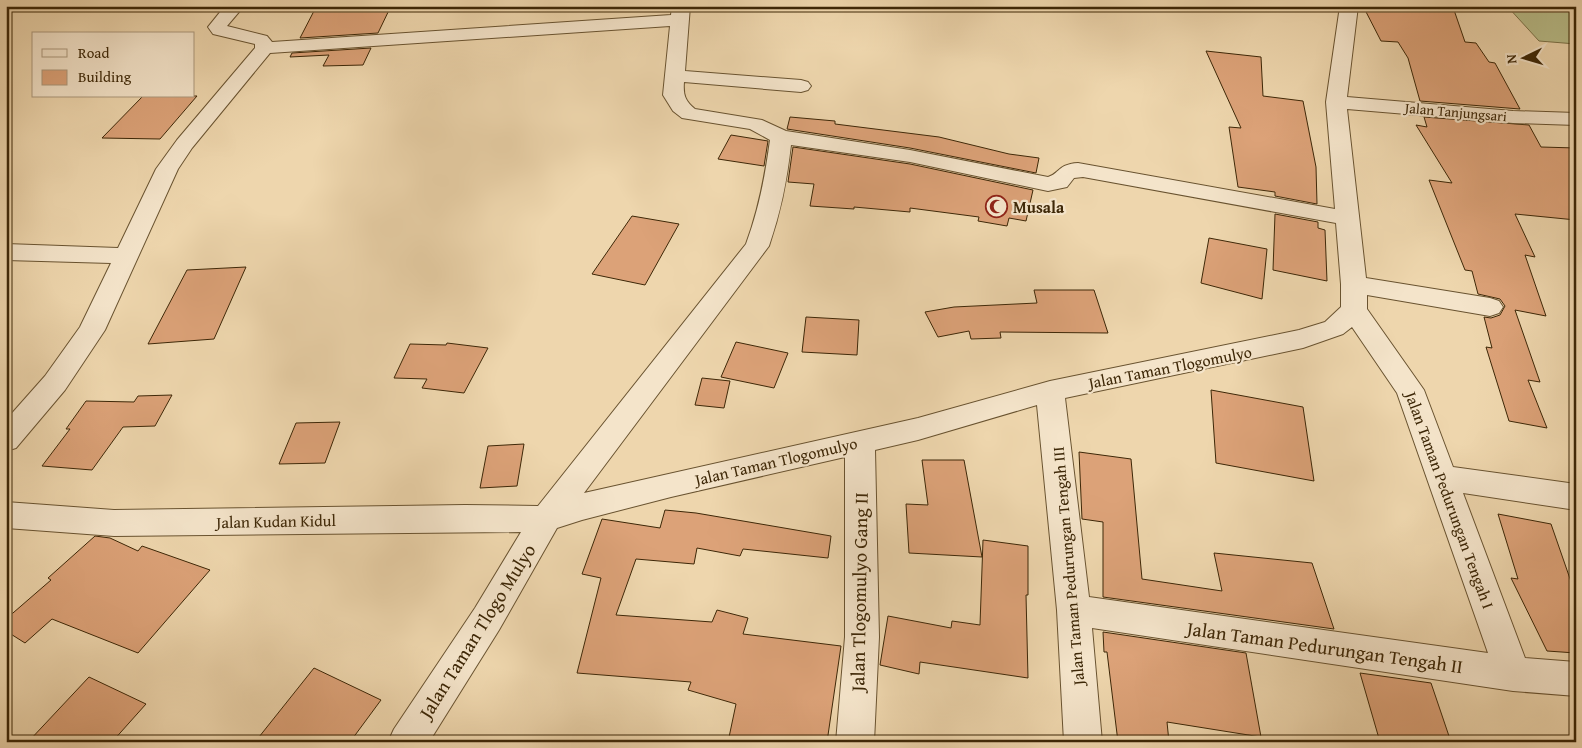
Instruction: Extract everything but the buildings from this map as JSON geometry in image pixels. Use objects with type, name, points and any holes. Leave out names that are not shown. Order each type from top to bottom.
[{"type":"street","points":[[6,440],[55,383],[92,330],[167,169],[184,144],[258,58],[264,48],[264,43],[261,40],[219,30],[217,27],[234,6]]},
{"type":"street","points":[[1349,6],[1336,102],[1354,297],[1490,307]]},
{"type":"street","points":[[264,48],[680,13],[673,95],[680,107],[689,114],[755,124],[781,137],[910,156],[1048,184],[1059,182],[1066,171],[1094,172],[1346,218]]},
{"type":"street","points":[[675,76],[802,86]]},
{"type":"street","name":"Jalan Tanjungsari","points":[[1336,102],[1513,117],[1576,119]]},
{"type":"street","points":[[546,519],[757,246],[769,214],[776,180],[781,137]]},
{"type":"street","points":[[6,252],[127,256]]},
{"type":"street","name":"Jalan Taman Tlogomulyo","points":[[546,519],[581,507],[918,428],[1050,391],[1302,339],[1334,328],[1354,297]]},
{"type":"street","name":"Jalan Taman Pedurungan Tengah I","points":[[1354,297],[1410,390],[1513,674]]},
{"type":"street","name":"Jalan Taman Pedurungan Tengah III","points":[[1050,391],[1074,610],[1083,742]]},
{"type":"street","name":"Jalan Tlogomulyo Gang II","points":[[855,742],[862,637],[860,442]]},
{"type":"street","points":[[1443,478],[1576,497]]},
{"type":"street","name":"Jalan Kudan Kidul","points":[[6,515],[114,523],[465,518],[546,519]]},
{"type":"street","name":"Jalan Taman Tlogo Mulyo","points":[[406,742],[487,619],[546,519]]},
{"type":"street","name":"Jalan Taman Pedurungan Tengah II","points":[[1074,610],[1513,674],[1576,679]]},
{"type":"green space","points":[[1507,6],[1576,6],[1576,44],[1539,41]]},
{"type":"place","name":"Musala","points":[[997,207]]}]
